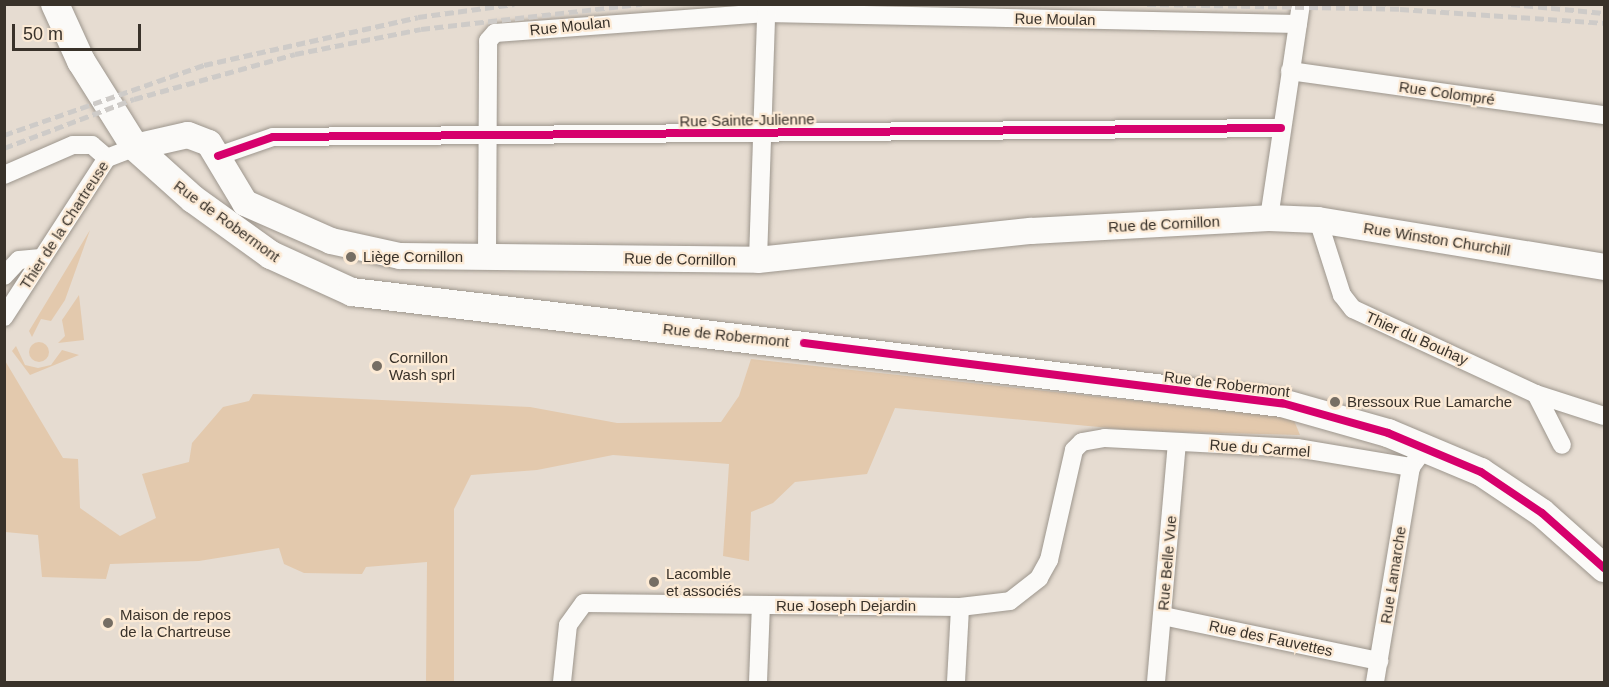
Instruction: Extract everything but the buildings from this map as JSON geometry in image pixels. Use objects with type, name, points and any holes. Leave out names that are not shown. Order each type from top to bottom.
[{"type":"main road","name":"Rue de Robermont","points":[[55,4],[81,61],[135,147],[193,200],[271,255],[352,292],[1282,403],[1419,457],[1481,472],[1542,513],[1605,568]]},
{"type":"main road","name":"Rue de Cornillon","points":[[135,147],[188,135],[209,144],[245,203],[331,241],[400,256],[488,255],[758,260],[1031,231],[1269,218]]},
{"type":"main road","name":"Rue Winston Churchill","points":[[1269,218],[1318,219],[1605,267]]},
{"type":"street","points":[[1269,218],[1301,4]]},
{"type":"street","points":[[758,260],[766,13]]},
{"type":"street","name":"Rue Moulan","points":[[487,135],[490,35],[611,21],[766,13],[1298,24]]},
{"type":"street","name":"Rue Colompré","points":[[1290,71],[1605,115]]},
{"type":"street","name":"Rue Sainte-Julienne","points":[[218,156],[273,136],[763,134],[1281,128]]},
{"type":"street","points":[[487,135],[488,255]]},
{"type":"street","points":[[4,175],[72,145],[92,145],[107,158]]},
{"type":"street","name":"Thier de la Chartreuse","points":[[4,317],[107,158],[135,147]]},
{"type":"street","name":"Thier du Bouhay","points":[[1318,219],[1342,295],[1353,309],[1536,394],[1605,416]]},
{"type":"street","points":[[4,276],[19,260],[41,258]]},
{"type":"street","points":[[1536,394],[1562,446]]},
{"type":"street","name":"Rue du Carmel","points":[[1082,442],[1105,438],[1419,457]]},
{"type":"street","name":"Rue Joseph Dejardin","points":[[562,682],[568,625],[584,603],[960,607],[1010,601],[1038,578],[1054,541],[1074,450],[1082,442]]},
{"type":"street","name":"Rue Belle Vue","points":[[1155,682],[1178,444]]},
{"type":"street","name":"Rue Lamarche","points":[[1375,682],[1419,457]]},
{"type":"street","points":[[758,682],[760,605]]},
{"type":"street","points":[[956,682],[960,607]]},
{"type":"street","name":"Rue des Fauvettes","points":[[1163,616],[1379,661]]},
{"type":"shaded area","points":[[90,230],[65,300],[51,321],[41,319],[32,337],[29,331]]},
{"type":"shaded area","points":[[79,295],[84,340],[58,343],[65,336],[62,320]]},
{"type":"shaded area","points":[[39,342],[46,345],[49,352],[46,359],[39,362],[32,359],[29,352],[32,345]]},
{"type":"shaded area","points":[[16,346],[25,365],[38,368],[51,365],[62,350],[79,355],[30,375],[12,351]]},
{"type":"shaded area","points":[[4,359],[63,458],[78,459],[80,508],[120,536],[156,518],[142,474],[189,462],[192,443],[223,407],[249,401],[253,394],[530,407],[617,423],[721,422],[739,396],[751,359],[1293,418],[1300,435],[1142,431],[895,408],[867,474],[795,482],[773,503],[751,512],[749,561],[723,556],[729,464],[613,455],[537,470],[471,475],[454,509],[454,682],[426,682],[427,562],[366,567],[362,574],[304,573],[284,564],[279,548],[199,561],[110,564],[106,579],[42,577],[38,535],[5,532]]},
{"type":"railway","points":[[4,135],[204,65],[418,17],[514,4]]},
{"type":"railway","points":[[4,148],[134,99],[295,54],[421,29],[642,4]]},
{"type":"railway","points":[[1147,4],[1400,9],[1604,23]]},
{"type":"railway","points":[[1511,4],[1604,13]]},
{"type":"cycle path","points":[[218,156],[273,137],[1281,128]]},
{"type":"cycle path","points":[[804,343],[1282,403],[1388,433],[1481,472],[1542,513],[1604,568]]},
{"type":"place","name":"Liège Cornillon","points":[[351,257]]},
{"type":"place","name":"Cornillon Wash sprl","points":[[377,366]]},
{"type":"place","name":"Bressoux Rue Lamarche","points":[[1335,402]]},
{"type":"place","name":"Lacomble et associés","points":[[654,582]]},
{"type":"place","name":"Maison de repos de la Chartreuse","points":[[108,623]]}]
